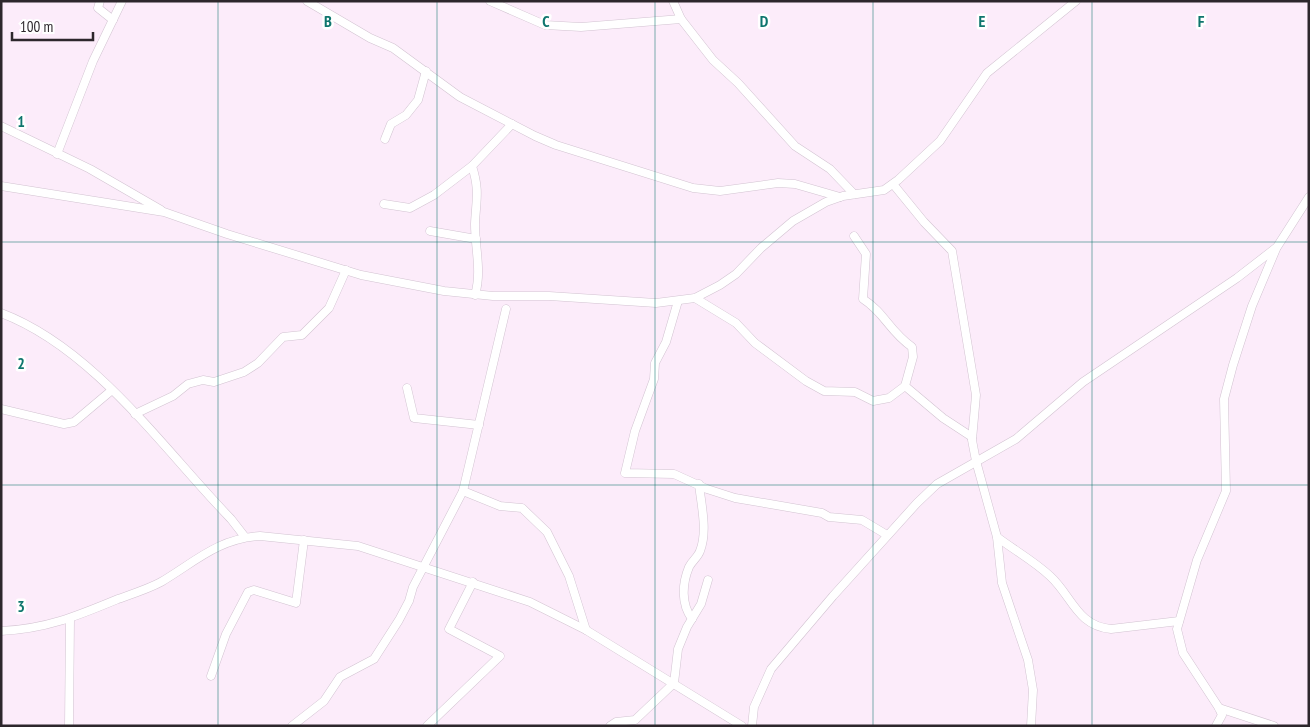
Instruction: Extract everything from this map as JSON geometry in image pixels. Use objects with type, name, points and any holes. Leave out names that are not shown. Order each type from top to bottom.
[{"type":"street","points":[[100,1],[98,8],[113,20]]},
{"type":"street","points":[[57,154],[93,60],[122,1]]},
{"type":"street","points":[[307,1],[370,38],[393,48],[460,98],[556,145],[693,188],[720,191],[778,183],[795,184],[840,197]]},
{"type":"street","points":[[490,1],[545,25],[581,27],[681,20]]},
{"type":"street","points":[[673,1],[681,20],[714,60],[738,83],[795,146],[830,169],[854,194]]},
{"type":"street","points":[[1,186],[164,212],[227,234],[380,280],[475,295],[550,296],[656,303],[678,301],[695,298],[736,274],[761,248],[793,221],[826,202],[854,194],[884,190],[893,184],[940,141],[987,73],[1076,1]]},
{"type":"street","points":[[385,139],[391,124],[406,115],[418,100],[426,71]]},
{"type":"street","points":[[384,204],[410,208],[434,195],[472,166],[512,124]]},
{"type":"street","points":[[1,126],[134,193],[164,212]]},
{"type":"street","points":[[472,166],[478,198],[475,224],[480,278],[475,295]]},
{"type":"street","points":[[893,184],[924,222],[952,251],[976,395],[972,436],[976,461],[997,537],[1002,583],[1028,660],[1033,690],[1031,726]]},
{"type":"street","points":[[1216,726],[1222,714],[1183,653],[1177,629],[1197,560],[1226,491],[1224,399],[1233,365],[1252,306],[1277,247],[1309,197]]},
{"type":"street","points":[[430,231],[476,239]]},
{"type":"street","points":[[695,298],[736,323],[755,343],[806,381],[824,391],[855,392],[873,401],[889,398],[905,386],[913,358],[912,347],[891,330],[882,314],[863,299],[866,254],[854,236]]},
{"type":"street","points":[[752,726],[754,707],[771,669],[887,535],[937,484],[1016,439],[1083,382],[1237,278],[1277,247]]},
{"type":"street","points":[[135,414],[172,396],[188,384],[203,380],[214,382],[244,372],[258,363],[283,336],[302,335],[329,308],[346,270]]},
{"type":"street","points":[[678,301],[666,342],[655,363],[654,379],[635,431],[625,474],[674,474],[735,498],[822,513],[829,517],[854,518],[887,535]]},
{"type":"street","points":[[292,726],[324,701],[340,677],[374,659],[399,620],[423,566],[463,491],[506,309]]},
{"type":"street","points":[[1,313],[14,318],[61,345],[112,390],[232,519],[245,537]]},
{"type":"street","points":[[905,386],[943,418],[972,436]]},
{"type":"street","points":[[407,388],[414,418],[479,425]]},
{"type":"street","points":[[1,410],[64,424],[74,422],[112,390]]},
{"type":"street","points":[[692,619],[685,609],[684,586],[690,566],[700,551],[703,531],[699,484]]},
{"type":"street","points":[[463,491],[500,506],[522,508],[547,532],[569,576],[586,630]]},
{"type":"street","points":[[1,630],[27,630],[70,619],[160,582],[203,554],[245,537],[260,536],[358,546],[530,602],[586,630],[742,726]]},
{"type":"street","points":[[997,537],[1049,574],[1062,588],[1080,616],[1100,628],[1111,629],[1179,621]]},
{"type":"street","points":[[211,676],[226,634],[248,592],[254,590],[296,604],[304,540]]},
{"type":"street","points":[[610,726],[616,722],[635,720],[674,683],[678,649],[701,604],[708,580]]},
{"type":"street","points":[[427,726],[500,656],[449,629],[472,582]]},
{"type":"street","points":[[69,726],[70,619]]},
{"type":"street","points":[[1219,708],[1274,726]]}]
